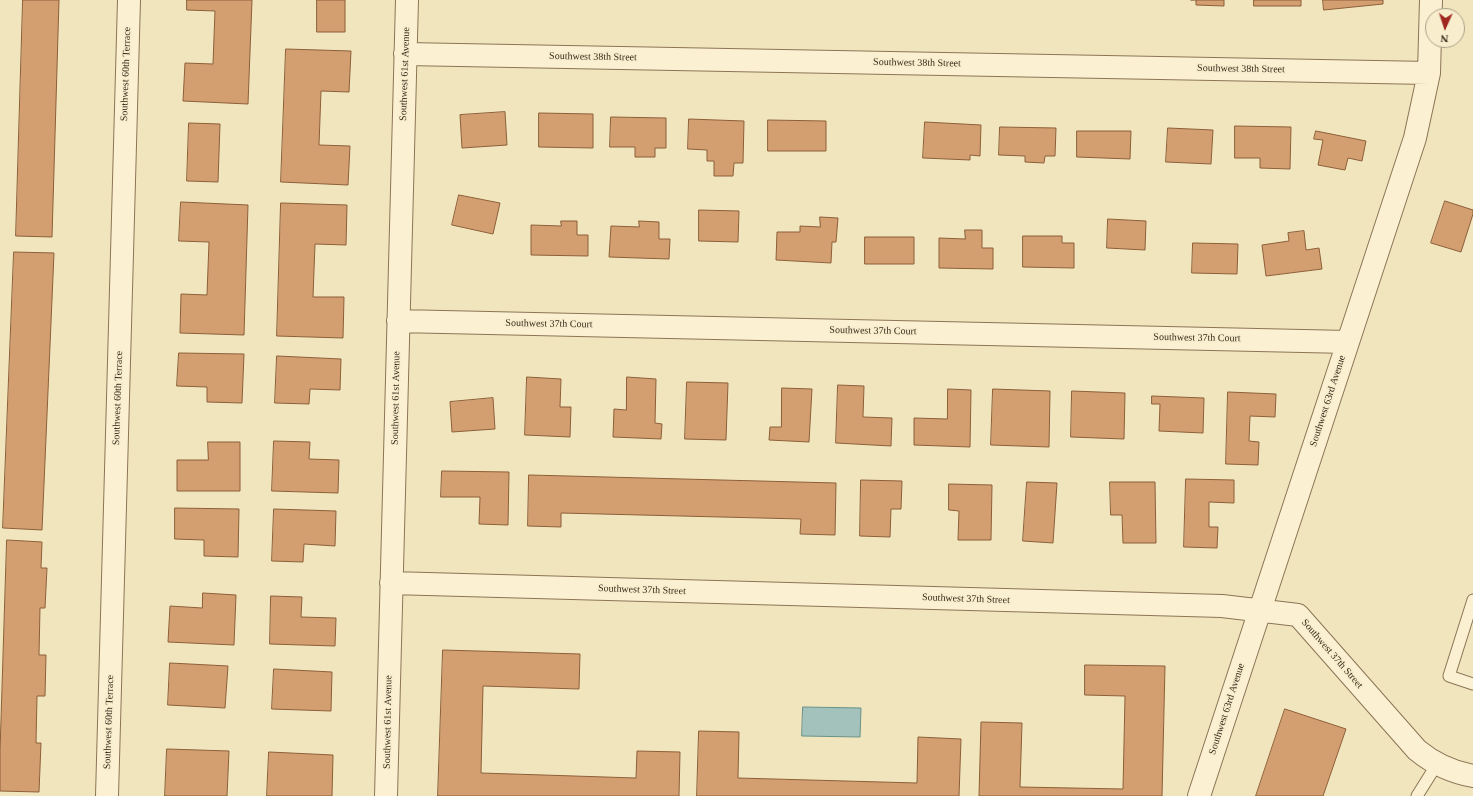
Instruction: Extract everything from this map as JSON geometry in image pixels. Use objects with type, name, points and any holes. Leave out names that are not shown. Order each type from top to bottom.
[{"type":"street","name":"Southwest 60th Terrace","points":[[107,796],[128,0]]},
{"type":"street","name":"Southwest 61st Avenue","points":[[386,796],[407,0]]},
{"type":"street","name":"Southwest 63rd Avenue","points":[[1199,796],[1415,138],[1429,72],[1431,0]]},
{"type":"street","name":"Southwest 38th Street","points":[[405,54],[1429,72]]},
{"type":"street","name":"Southwest 37th Court","points":[[398,321],[1348,342]]},
{"type":"street","name":"Southwest 37th Street","points":[[391,583],[1222,606],[1298,615],[1417,750],[1437,764],[1451,771],[1473,776]]},
{"type":"lane","points":[[1473,600],[1449,676],[1473,684]]},
{"type":"lane","points":[[1417,796],[1437,764]]},
{"type":"water","points":[[803,707],[861,708],[860,737],[802,736]]},
{"type":"building","points":[[23,0],[59,0],[52,237],[16,236]]},
{"type":"building","points":[[187,0],[252,0],[248,104],[183,101],[185,63],[213,64],[215,11],[187,10]]},
{"type":"building","points":[[317,0],[345,0],[345,32],[317,32]]},
{"type":"building","points":[[1196,0],[1224,0],[1224,6],[1196,5]]},
{"type":"building","points":[[1254,0],[1301,0],[1301,6],[1254,6]]},
{"type":"building","points":[[1323,0],[1383,0],[1383,4],[1324,10]]},
{"type":"building","points":[[286,49],[351,51],[349,92],[321,91],[319,145],[350,146],[348,185],[281,182]]},
{"type":"building","points":[[505,112],[507,145],[462,148],[460,115]]},
{"type":"building","points":[[539,113],[593,114],[593,148],[539,147]]},
{"type":"building","points":[[611,117],[666,118],[666,148],[655,148],[655,157],[635,157],[635,147],[610,147]]},
{"type":"building","points":[[689,119],[744,121],[743,163],[734,163],[733,176],[714,176],[714,161],[707,161],[707,150],[688,149]]},
{"type":"building","points":[[768,120],[826,121],[826,151],[768,151]]},
{"type":"building","points":[[925,122],[981,125],[980,156],[970,155],[970,160],[923,158]]},
{"type":"building","points":[[189,123],[220,124],[218,182],[187,181]]},
{"type":"building","points":[[1235,126],[1291,127],[1290,169],[1260,168],[1260,158],[1235,158]]},
{"type":"building","points":[[1000,127],[1056,128],[1055,156],[1045,156],[1044,163],[1025,162],[1025,156],[999,155]]},
{"type":"building","points":[[1168,128],[1213,130],[1211,164],[1166,162]]},
{"type":"building","points":[[1077,131],[1131,131],[1130,159],[1077,157]]},
{"type":"building","points":[[1316,131],[1366,141],[1362,161],[1348,158],[1345,170],[1318,165],[1323,140],[1314,139]]},
{"type":"building","points":[[459,195],[500,203],[493,234],[452,225]]},
{"type":"building","points":[[1445,201],[1473,210],[1461,252],[1431,243]]},
{"type":"building","points":[[181,202],[248,205],[244,335],[180,333],[181,294],[207,295],[209,242],[179,241]]},
{"type":"building","points":[[281,203],[347,205],[346,245],[315,244],[313,297],[344,297],[343,338],[277,336]]},
{"type":"building","points":[[699,210],[739,211],[738,242],[699,241]]},
{"type":"building","points":[[820,217],[838,218],[836,242],[832,242],[831,263],[776,260],[777,232],[800,232],[800,226],[820,227]]},
{"type":"building","points":[[1108,219],[1146,221],[1145,250],[1107,248]]},
{"type":"building","points":[[561,221],[577,221],[577,235],[588,235],[588,256],[531,255],[531,225],[561,226]]},
{"type":"building","points":[[639,221],[659,222],[659,239],[670,239],[669,259],[609,257],[611,226],[639,227]]},
{"type":"building","points":[[965,230],[982,230],[982,248],[993,248],[993,269],[939,268],[939,238],[965,239]]},
{"type":"building","points":[[1304,231],[1306,250],[1319,248],[1322,269],[1266,276],[1262,245],[1289,241],[1288,233]]},
{"type":"building","points":[[1023,236],[1062,236],[1062,243],[1074,243],[1074,268],[1023,267]]},
{"type":"building","points":[[865,237],[914,237],[914,264],[865,264]]},
{"type":"building","points":[[1193,243],[1238,244],[1237,274],[1192,273]]},
{"type":"building","points":[[14,252],[54,253],[42,530],[3,528]]},
{"type":"building","points":[[179,353],[244,354],[242,403],[207,402],[207,387],[177,386]]},
{"type":"building","points":[[277,356],[341,359],[340,390],[310,389],[309,404],[275,403]]},
{"type":"building","points":[[527,377],[561,379],[560,407],[571,407],[570,437],[525,435]]},
{"type":"building","points":[[627,377],[656,379],[655,423],[662,424],[661,439],[613,437],[614,409],[626,410]]},
{"type":"building","points":[[687,382],[728,383],[726,440],[685,439]]},
{"type":"building","points":[[838,385],[864,386],[863,417],[892,418],[891,446],[836,443]]},
{"type":"building","points":[[782,388],[812,389],[809,442],[769,440],[770,427],[781,427]]},
{"type":"building","points":[[948,389],[971,390],[970,447],[914,445],[914,418],[947,419]]},
{"type":"building","points":[[993,389],[1050,391],[1049,447],[991,445]]},
{"type":"building","points":[[1072,391],[1125,393],[1124,439],[1071,437]]},
{"type":"building","points":[[1228,392],[1276,394],[1275,417],[1250,416],[1249,441],[1259,442],[1258,465],[1226,464]]},
{"type":"building","points":[[1152,396],[1204,398],[1203,433],[1159,431],[1160,404],[1152,404]]},
{"type":"building","points":[[493,398],[495,429],[452,432],[450,402]]},
{"type":"building","points":[[274,441],[310,442],[309,459],[339,460],[338,493],[272,491]]},
{"type":"building","points":[[208,442],[240,442],[240,491],[177,491],[177,460],[208,460]]},
{"type":"building","points":[[442,471],[509,472],[508,525],[479,524],[480,497],[441,497]]},
{"type":"building","points":[[529,475],[836,483],[835,535],[800,534],[801,519],[561,513],[561,527],[528,526]]},
{"type":"building","points":[[1186,479],[1234,480],[1234,503],[1209,502],[1209,527],[1218,527],[1217,548],[1184,547]]},
{"type":"building","points":[[861,480],[902,481],[901,509],[891,509],[890,537],[860,536]]},
{"type":"building","points":[[1027,482],[1057,483],[1053,543],[1023,541]]},
{"type":"building","points":[[1110,482],[1155,482],[1156,543],[1123,543],[1122,515],[1111,515]]},
{"type":"building","points":[[949,484],[992,485],[991,540],[958,540],[959,511],[949,510]]},
{"type":"building","points":[[175,508],[239,509],[238,557],[204,556],[204,540],[175,539]]},
{"type":"building","points":[[274,509],[336,511],[335,546],[304,544],[303,562],[272,561]]},
{"type":"building","points":[[7,540],[42,542],[41,568],[47,568],[45,608],[40,608],[39,655],[46,655],[45,696],[37,696],[36,743],[41,743],[39,792],[0,791]]},
{"type":"building","points":[[203,593],[236,595],[234,645],[168,642],[170,606],[202,608]]},
{"type":"building","points":[[271,596],[302,597],[301,617],[336,618],[335,646],[270,644]]},
{"type":"building","points":[[443,650],[580,654],[579,689],[483,686],[481,773],[636,778],[637,751],[680,752],[679,796],[438,796]]},
{"type":"building","points":[[170,663],[228,666],[225,708],[168,705]]},
{"type":"building","points":[[1085,665],[1165,666],[1162,796],[979,796],[981,722],[1022,723],[1020,787],[1123,789],[1125,696],[1085,695]]},
{"type":"building","points":[[274,669],[332,672],[331,711],[272,709]]},
{"type":"building","points":[[1285,709],[1346,729],[1323,796],[1256,796]]},
{"type":"building","points":[[699,731],[739,732],[738,778],[917,783],[918,737],[961,739],[959,796],[697,796]]},
{"type":"building","points":[[167,749],[229,751],[227,796],[165,796]]},
{"type":"building","points":[[269,752],[333,755],[332,796],[267,796]]}]
